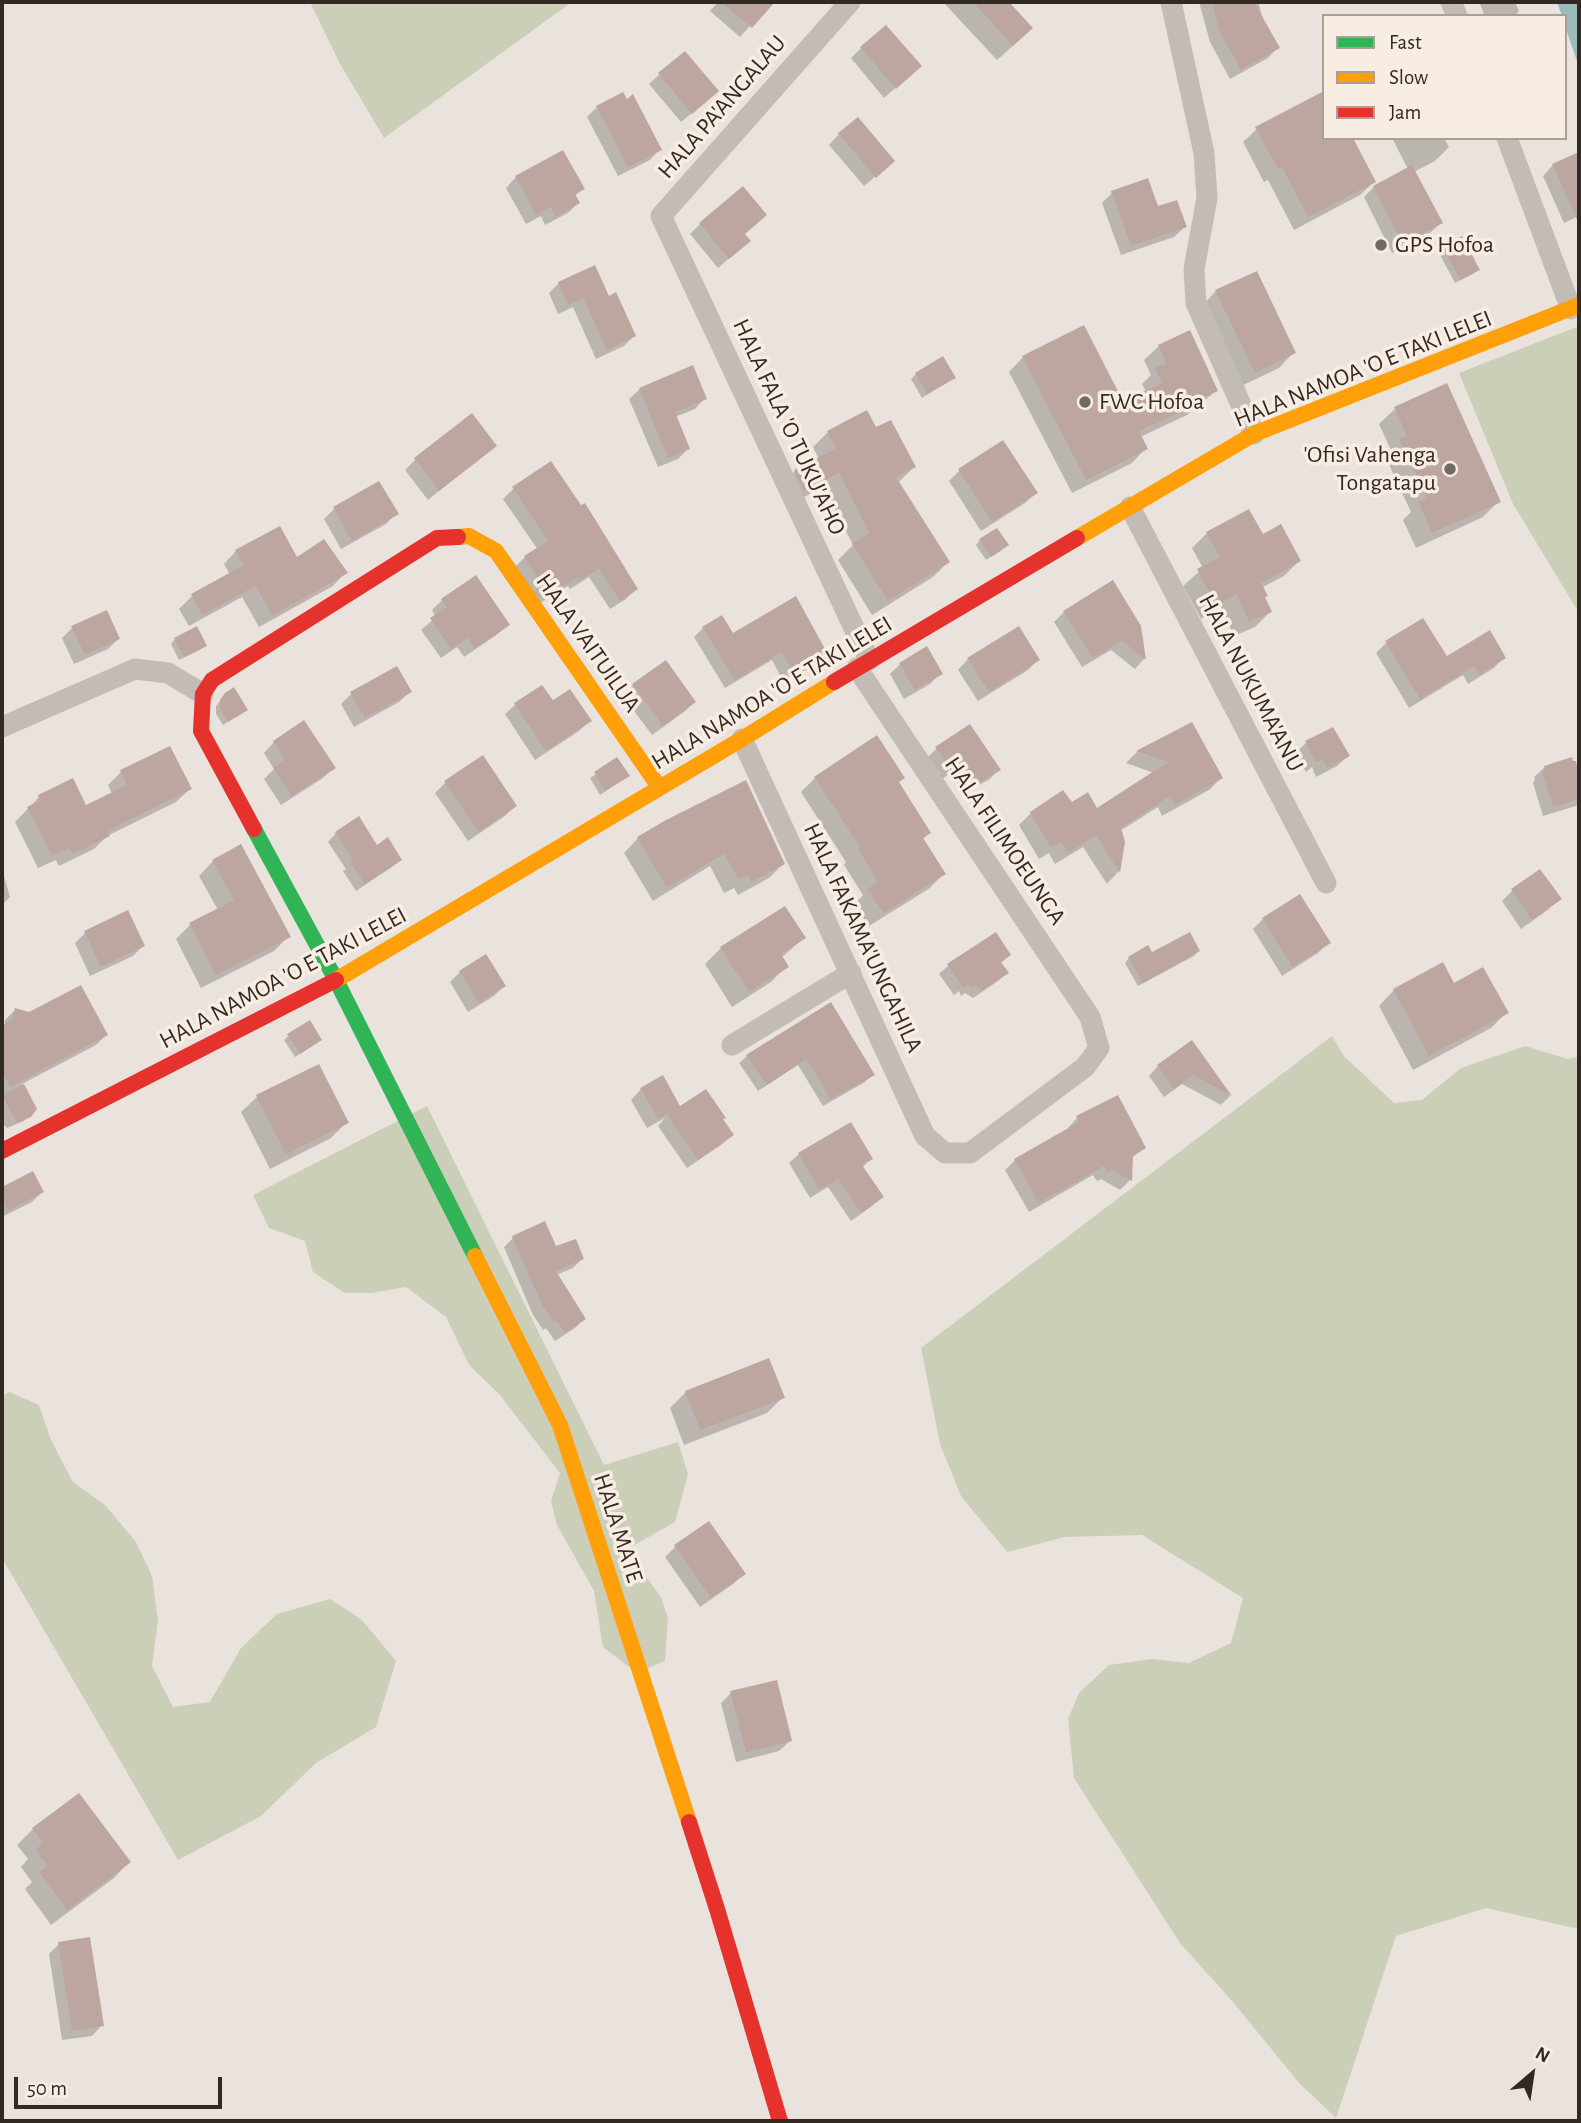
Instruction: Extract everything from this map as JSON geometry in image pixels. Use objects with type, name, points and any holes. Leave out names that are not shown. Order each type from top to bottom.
[{"type":"street","name":"HALA PA'ANGALAU","points":[[662,216],[850,2]]},
{"type":"street","points":[[1171,2],[1204,153],[1207,198],[1194,269],[1196,303],[1254,434]]},
{"type":"street","points":[[1508,140],[1575,307]]},
{"type":"street","name":"HALA FALA 'O TUKU'AHO","points":[[662,216],[863,664]]},
{"type":"street","name":"HALA NAMOA 'O E TAKI LELEI","points":[[3,1146],[336,980],[863,664],[1254,434],[1575,307]]},
{"type":"street","name":"HALA NUKUMA'ANU","points":[[1130,507],[1326,883]]},
{"type":"street","name":"HALA VAITUILUA","points":[[203,694],[212,680],[437,538],[469,536],[496,551],[659,788]]},
{"type":"street","name":"HALA FILIMOEUNGA","points":[[863,664],[1090,1017],[1099,1048],[1085,1067],[970,1153],[945,1153]]},
{"type":"street","points":[[2,727],[135,669],[168,673],[203,694]]},
{"type":"street","name":"HALA MATE","points":[[203,694],[201,731],[336,980],[561,1425],[717,1909],[780,2121]]},
{"type":"street","name":"HALA FAKAMA'UNGAHILA","points":[[742,739],[925,1136],[945,1153]]},
{"type":"street","points":[[732,1045],[851,973]]},
{"type":"green space","points":[[310,2],[572,2],[384,138],[340,64]]},
{"type":"green space","points":[[1579,326],[1579,613],[1513,504],[1459,373]]},
{"type":"green space","points":[[1332,1036],[1344,1056],[1394,1103],[1422,1100],[1461,1068],[1525,1046],[1568,1059],[1579,1057],[1579,1929],[1486,1908],[1396,1936],[1336,2118],[1300,2084],[1180,1943],[1074,1778],[1068,1719],[1079,1693],[1109,1665],[1152,1659],[1189,1663],[1231,1643],[1243,1598],[1142,1535],[1065,1537],[1007,1552],[961,1496],[940,1444],[921,1348]]},
{"type":"green space","points":[[427,1106],[604,1465],[678,1442],[688,1474],[675,1522],[631,1547],[640,1568],[661,1597],[668,1618],[665,1661],[637,1673],[603,1647],[594,1591],[557,1525],[551,1501],[560,1473],[499,1394],[469,1365],[446,1317],[406,1287],[372,1293],[345,1293],[313,1272],[305,1241],[269,1228],[253,1195]]},
{"type":"green space","points":[[10,1392],[39,1405],[51,1440],[73,1482],[105,1505],[136,1542],[152,1576],[158,1620],[152,1666],[173,1707],[210,1702],[241,1648],[277,1614],[330,1599],[362,1620],[396,1661],[376,1727],[316,1763],[261,1816],[178,1860],[2,1558],[2,1395]]},
{"type":"water","points":[[1557,2],[1579,2],[1579,67],[1567,32],[1567,14],[1561,14]]},
{"type":"building","points":[[721,2],[775,2],[752,28]]},
{"type":"building","points":[[973,2],[1009,2],[1033,28],[1013,46]]},
{"type":"building","points":[[1212,2],[1254,2],[1280,48],[1241,70],[1219,30]]},
{"type":"building","points":[[886,25],[922,66],[896,89],[860,47]]},
{"type":"building","points":[[685,51],[719,91],[692,114],[658,73]]},
{"type":"building","points":[[623,92],[627,99],[633,94],[662,150],[628,167],[596,106]]},
{"type":"building","points":[[1322,92],[1322,140],[1354,140],[1376,182],[1308,217],[1282,167],[1278,169],[1255,127]]},
{"type":"building","points":[[858,117],[895,161],[876,178],[838,133]]},
{"type":"building","points":[[563,150],[585,189],[575,194],[580,203],[556,217],[551,207],[536,215],[515,176]]},
{"type":"building","points":[[1579,152],[1579,224],[1552,164]]},
{"type":"building","points":[[1412,165],[1443,223],[1403,244],[1373,186]]},
{"type":"building","points":[[1148,178],[1158,206],[1177,200],[1187,227],[1131,246],[1111,191]]},
{"type":"building","points":[[743,186],[767,215],[745,234],[751,241],[729,259],[699,223]]},
{"type":"building","points":[[1462,236],[1480,270],[1460,280],[1442,246]]},
{"type":"building","points":[[595,265],[609,296],[616,292],[636,336],[607,350],[583,298],[568,305],[558,282]]},
{"type":"building","points":[[1257,271],[1296,353],[1255,373],[1215,290]]},
{"type":"building","name":"FWC Hofoa","points":[[1084,325],[1123,401],[1162,383],[1155,368],[1166,363],[1158,345],[1190,330],[1218,391],[1202,398],[1204,401],[1139,431],[1148,449],[1086,480],[1022,356]]},
{"type":"building","points":[[943,356],[956,378],[927,394],[915,373]]},
{"type":"building","points":[[693,365],[707,399],[675,412],[690,449],[668,458],[639,388]]},
{"type":"building","name":"'Ofisi Vahenga Tongatapu","points":[[1447,383],[1501,502],[1432,533],[1418,502],[1427,498],[1399,439],[1407,436],[1394,407]]},
{"type":"building","points":[[867,410],[876,427],[891,420],[916,467],[896,477],[950,562],[888,601],[852,544],[869,533],[839,473],[804,491],[794,470],[836,449],[827,431]]},
{"type":"building","points":[[472,413],[497,446],[439,491],[414,458]]},
{"type":"building","points":[[1003,440],[1038,493],[992,522],[958,469]]},
{"type":"building","points":[[551,461],[581,505],[585,503],[638,589],[620,601],[599,569],[580,580],[578,577],[549,596],[524,556],[548,541],[512,487]]},
{"type":"building","points":[[379,481],[399,514],[352,541],[333,507]]},
{"type":"building","points":[[1249,509],[1263,534],[1281,524],[1301,561],[1261,583],[1272,612],[1249,622],[1237,594],[1216,605],[1197,569],[1220,557],[1206,532]]},
{"type":"building","points":[[280,526],[297,557],[324,539],[348,573],[272,616],[256,586],[202,615],[191,594],[244,565],[235,550]]},
{"type":"building","points":[[997,528],[1009,545],[991,557],[979,539]]},
{"type":"building","points":[[476,575],[510,625],[475,648],[468,638],[451,649],[430,618],[447,607],[441,599]]},
{"type":"building","points":[[1113,580],[1141,626],[1146,660],[1122,641],[1093,658],[1063,611]]},
{"type":"building","points":[[796,596],[825,649],[822,651],[826,657],[793,673],[782,652],[735,680],[702,627],[722,615],[733,633]]},
{"type":"building","points":[[107,610],[120,639],[85,655],[71,626]]},
{"type":"building","points":[[1423,618],[1447,656],[1490,630],[1506,658],[1479,675],[1474,666],[1420,699],[1385,641]]},
{"type":"building","points":[[197,626],[207,646],[184,657],[174,638]]},
{"type":"building","points":[[1019,626],[1040,660],[989,692],[967,658]]},
{"type":"building","points":[[927,646],[943,674],[915,690],[899,663]]},
{"type":"building","points":[[666,660],[696,702],[663,726],[632,684]]},
{"type":"building","points":[[397,666],[412,692],[365,718],[350,692]]},
{"type":"building","points":[[542,685],[553,700],[570,689],[592,721],[546,751],[514,703]]},
{"type":"building","points":[[234,687],[248,710],[228,722],[220,709],[220,700]]},
{"type":"building","points":[[304,720],[336,768],[292,796],[273,768],[285,760],[273,741]]},
{"type":"building","points":[[1192,722],[1223,778],[1175,805],[1170,796],[1121,828],[1125,842],[1120,873],[1096,836],[1068,853],[1062,842],[1051,848],[1030,812],[1063,790],[1072,802],[1088,792],[1097,808],[1168,762],[1136,751]]},
{"type":"building","points":[[970,724],[1001,770],[973,786],[962,765],[951,771],[935,747]]},
{"type":"building","points":[[1333,727],[1350,756],[1327,768],[1322,759],[1316,763],[1305,741]]},
{"type":"building","points":[[877,735],[905,778],[899,782],[931,833],[923,838],[946,874],[884,913],[867,889],[878,882],[858,849],[860,847],[814,777]]},
{"type":"building","points":[[170,746],[192,789],[107,831],[110,836],[73,854],[69,848],[52,856],[27,807],[40,801],[38,795],[73,778],[86,805],[127,785],[120,770]]},
{"type":"building","points":[[483,755],[517,806],[479,832],[444,781]]},
{"type":"building","points":[[617,757],[630,776],[605,791],[594,772]]},
{"type":"building","points":[[1572,757],[1573,761],[1576,761],[1579,775],[1579,799],[1553,807],[1542,771],[1545,770],[1544,766]]},
{"type":"building","points":[[746,780],[785,864],[752,882],[748,875],[739,880],[724,854],[667,888],[637,837]]},
{"type":"building","points":[[359,816],[377,845],[388,837],[402,860],[365,884],[335,832]]},
{"type":"building","points":[[241,844],[291,937],[216,975],[189,923],[234,900],[212,860]]},
{"type":"building","points":[[1540,869],[1562,899],[1532,920],[1511,889]]},
{"type":"building","points":[[1300,894],[1331,943],[1292,967],[1262,918]]},
{"type":"building","points":[[785,906],[806,938],[781,954],[789,967],[749,992],[720,947]]},
{"type":"building","points":[[128,910],[145,946],[101,967],[84,931]]},
{"type":"building","points":[[996,932],[1011,955],[1001,962],[1009,973],[983,990],[975,986],[970,988],[968,984],[963,988],[947,964]]},
{"type":"building","points":[[1190,932],[1200,951],[1143,983],[1128,957],[1148,945],[1152,952]]},
{"type":"building","points":[[486,954],[506,986],[479,1003],[459,971]]},
{"type":"building","points":[[1443,962],[1454,983],[1483,967],[1509,1013],[1429,1056],[1393,989]]},
{"type":"building","points":[[81,985],[108,1035],[10,1087],[2,1071],[2,1026],[12,1020],[15,1008],[29,1012]]},
{"type":"building","points":[[831,1002],[875,1075],[831,1099],[806,1059],[767,1085],[746,1055]]},
{"type":"building","points":[[310,1020],[322,1040],[300,1054],[287,1034]]},
{"type":"building","points":[[1192,1040],[1232,1096],[1193,1075],[1174,1089],[1157,1065]]},
{"type":"building","points":[[319,1064],[349,1123],[286,1154],[256,1095]]},
{"type":"building","points":[[663,1075],[680,1106],[706,1089],[734,1135],[698,1160],[667,1115],[676,1109],[658,1119],[640,1088]]},
{"type":"building","points":[[24,1084],[37,1109],[31,1117],[17,1123],[2,1095]]},
{"type":"building","points":[[1118,1095],[1146,1148],[1133,1156],[1132,1181],[1112,1170],[1107,1173],[1104,1166],[1039,1203],[1014,1159],[1079,1122],[1076,1116]]},
{"type":"building","points":[[851,1122],[873,1159],[862,1165],[884,1197],[861,1213],[838,1179],[819,1190],[798,1153]]},
{"type":"building","points":[[33,1171],[44,1192],[8,1211],[2,1198],[2,1187]]},
{"type":"building","points":[[545,1221],[556,1246],[576,1239],[584,1259],[556,1271],[586,1319],[565,1333],[556,1320],[553,1322],[542,1305],[512,1236]]},
{"type":"building","points":[[769,1358],[785,1398],[700,1430],[685,1391]]},
{"type":"building","points":[[709,1521],[746,1574],[711,1598],[674,1545]]},
{"type":"building","points":[[777,1680],[792,1741],[746,1752],[730,1691]]},
{"type":"building","points":[[79,1793],[131,1862],[67,1910],[39,1872],[48,1866],[35,1850],[43,1843],[32,1828]]},
{"type":"building","points":[[90,1937],[104,2026],[72,2031],[58,1942]]},
{"type":"traffic: fast","points":[[254,829],[336,980],[475,1256]]},
{"type":"traffic: slow","points":[[1077,538],[1254,434],[1579,305]]},
{"type":"traffic: slow","points":[[458,537],[469,536],[496,551],[659,787]]},
{"type":"traffic: slow","points":[[336,980],[834,682]]},
{"type":"traffic: slow","points":[[475,1256],[560,1425],[689,1822]]},
{"type":"traffic: jam","points":[[254,829],[201,731],[203,694],[212,680],[437,538],[458,537]]},
{"type":"traffic: jam","points":[[834,682],[1077,538]]},
{"type":"traffic: jam","points":[[2,1151],[336,980]]},
{"type":"traffic: jam","points":[[689,1822],[780,2121]]},
{"type":"place","name":"GPS Hofoa","points":[[1381,245]]},
{"type":"place","name":"FWC Hofoa","points":[[1085,402]]},
{"type":"place","name":"'Ofisi Vahenga Tongatapu","points":[[1450,469]]}]
